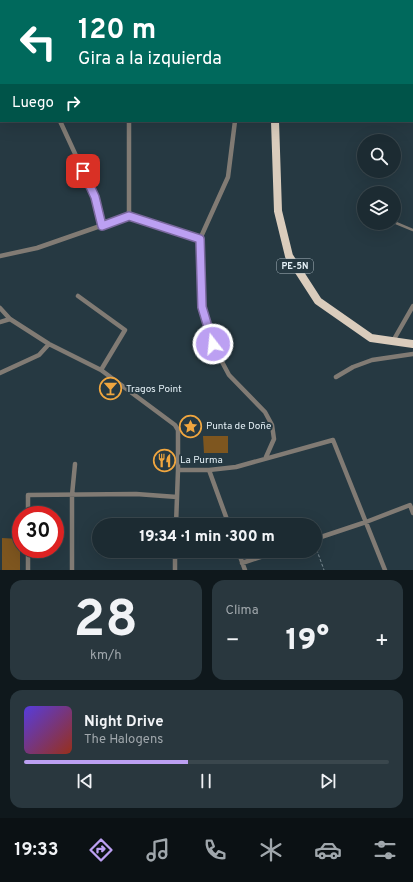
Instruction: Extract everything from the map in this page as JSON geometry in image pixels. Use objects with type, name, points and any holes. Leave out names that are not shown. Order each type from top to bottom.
[{"type":"highway","name":"PE-5N","points":[[275,122],[278,211],[289,256],[318,301],[371,338],[413,344]]},
{"type":"street","points":[[60,122],[95,197],[102,226]]},
{"type":"street","points":[[129,122],[129,216]]},
{"type":"street","points":[[235,122],[228,177],[200,239],[202,307],[213,344],[229,376],[265,412],[272,425],[274,439],[266,458]]},
{"type":"street","points":[[0,256],[38,248],[129,216],[200,239]]},
{"type":"street","points":[[78,296],[125,330],[101,370]]},
{"type":"street","points":[[393,341],[413,306]]},
{"type":"street","points":[[0,308],[10,319],[49,344],[101,370],[171,421],[178,430],[176,518]]},
{"type":"street","points":[[0,322],[10,319]]},
{"type":"street","points":[[0,373],[39,355],[49,344]]},
{"type":"street","points":[[336,377],[353,367],[372,360],[413,354]]},
{"type":"street","points":[[178,470],[209,470],[236,467],[333,440],[385,570]]},
{"type":"street","points":[[72,570],[72,495],[74,464]]},
{"type":"street","points":[[209,470],[226,518]]},
{"type":"street","points":[[28,506],[28,495],[136,494],[177,497]]},
{"type":"street","points":[[322,537],[410,505],[413,513]]},
{"type":"street","points":[[28,558],[28,570]]},
{"type":"street","points":[[175,570],[176,558]]},
{"type":"street","points":[[240,558],[245,570]]},
{"type":"street","points":[[242,564],[260,558]]},
{"type":"lane","points":[[401,225],[413,230]]},
{"type":"path","points":[[320,558],[324,570]]},
{"type":"shaded area","points":[[203,436],[228,436],[228,453],[204,453]]},
{"type":"shaded area","points":[[2,538],[12,539],[12,558],[20,558],[20,570],[2,570]]},
{"type":"place","name":"Tragos Point","points":[[110,389]]},
{"type":"place","name":"Punta de Doñe","points":[[191,426]]},
{"type":"place","name":"La Purma","points":[[165,460]]},
{"type":"route","points":[[83,171],[95,197],[102,226],[129,216],[200,239],[202,307],[213,344]]}]
